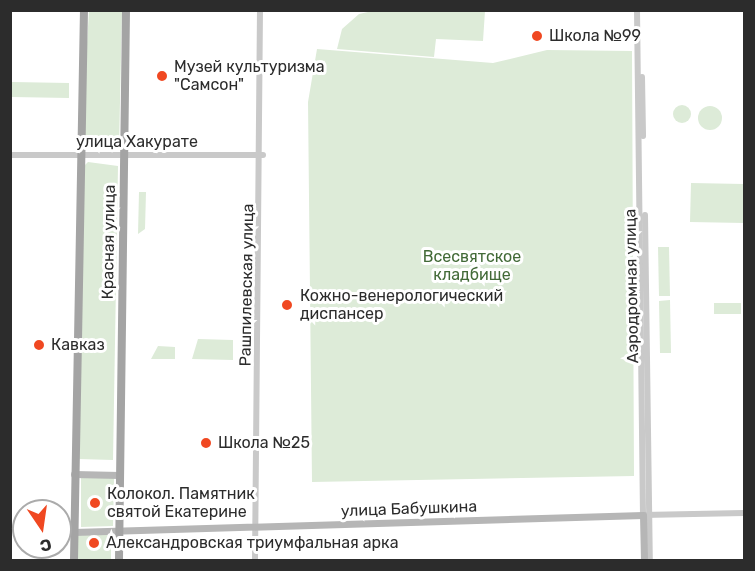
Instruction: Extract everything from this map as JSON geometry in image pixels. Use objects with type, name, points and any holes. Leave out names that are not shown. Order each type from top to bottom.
[{"type":"main road","name":"Красная улица","points":[[74,561],[77,155],[84,10]]},
{"type":"main road","name":"Красная улица","points":[[119,561],[126,10]]},
{"type":"main road","points":[[75,474],[119,475]]},
{"type":"main road","name":"улица Бабушкина","points":[[74,532],[646,515]]},
{"type":"main road","name":"Аэродромная улица","points":[[644,561],[646,515]]},
{"type":"street","name":"Рашпилевская улица","points":[[255,561],[263,154],[260,10]]},
{"type":"street","name":"Аэродромная улица","points":[[638,10],[646,515],[650,561]]},
{"type":"street","name":"улица Хакурате","points":[[10,155],[263,154]]},
{"type":"street","name":"улица Бабушкина","points":[[646,515],[744,513]]},
{"type":"green space","points":[[377,10],[485,11],[483,41],[436,39],[434,57],[337,49],[342,29],[359,14]]},
{"type":"green space","points":[[89,11],[122,11],[119,147],[87,146],[81,138]]},
{"type":"green space","name":"Всесвятское кладбище","points":[[317,49],[493,63],[547,50],[632,51],[634,476],[312,482],[308,102]]},
{"type":"green space","points":[[12,82],[69,83],[69,98],[12,97]]},
{"type":"green space","points":[[682,105],[688,108],[691,114],[688,120],[682,123],[676,120],[673,114],[676,108]]},
{"type":"green space","points":[[710,106],[715,107],[721,113],[721,123],[715,129],[710,130],[705,129],[699,123],[698,118],[699,113],[705,107]]},
{"type":"green space","points":[[88,162],[118,166],[113,460],[79,459],[84,166]]},
{"type":"green space","points":[[691,183],[744,184],[744,223],[690,222]]},
{"type":"green space","points":[[139,192],[146,192],[145,229],[138,234]]},
{"type":"green space","points":[[658,247],[669,247],[670,296],[659,296]]},
{"type":"green space","points":[[670,300],[671,353],[660,353],[659,301]]},
{"type":"green space","points":[[714,303],[741,303],[741,314],[714,314]]},
{"type":"green space","points":[[198,339],[233,340],[233,360],[192,359]]},
{"type":"green space","points":[[158,346],[175,347],[175,359],[151,359]]},
{"type":"green space","points":[[81,478],[114,478],[113,526],[81,527]]},
{"type":"green space","points":[[77,534],[111,534],[111,560],[77,560]]},
{"type":"place","name":"Школа №99","points":[[537,36]]},
{"type":"place","name":"Музей культуризма \"Самсон\"","points":[[162,76]]},
{"type":"place","name":"Кожно-венерологический диспансер","points":[[287,305]]},
{"type":"place","name":"Кавказ","points":[[39,345]]},
{"type":"place","name":"Школа №25","points":[[206,443]]},
{"type":"place","name":"Колокол. Памятник святой Екатерине","points":[[95,503]]},
{"type":"place","name":"Александровская триумфальная арка","points":[[94,543]]}]
